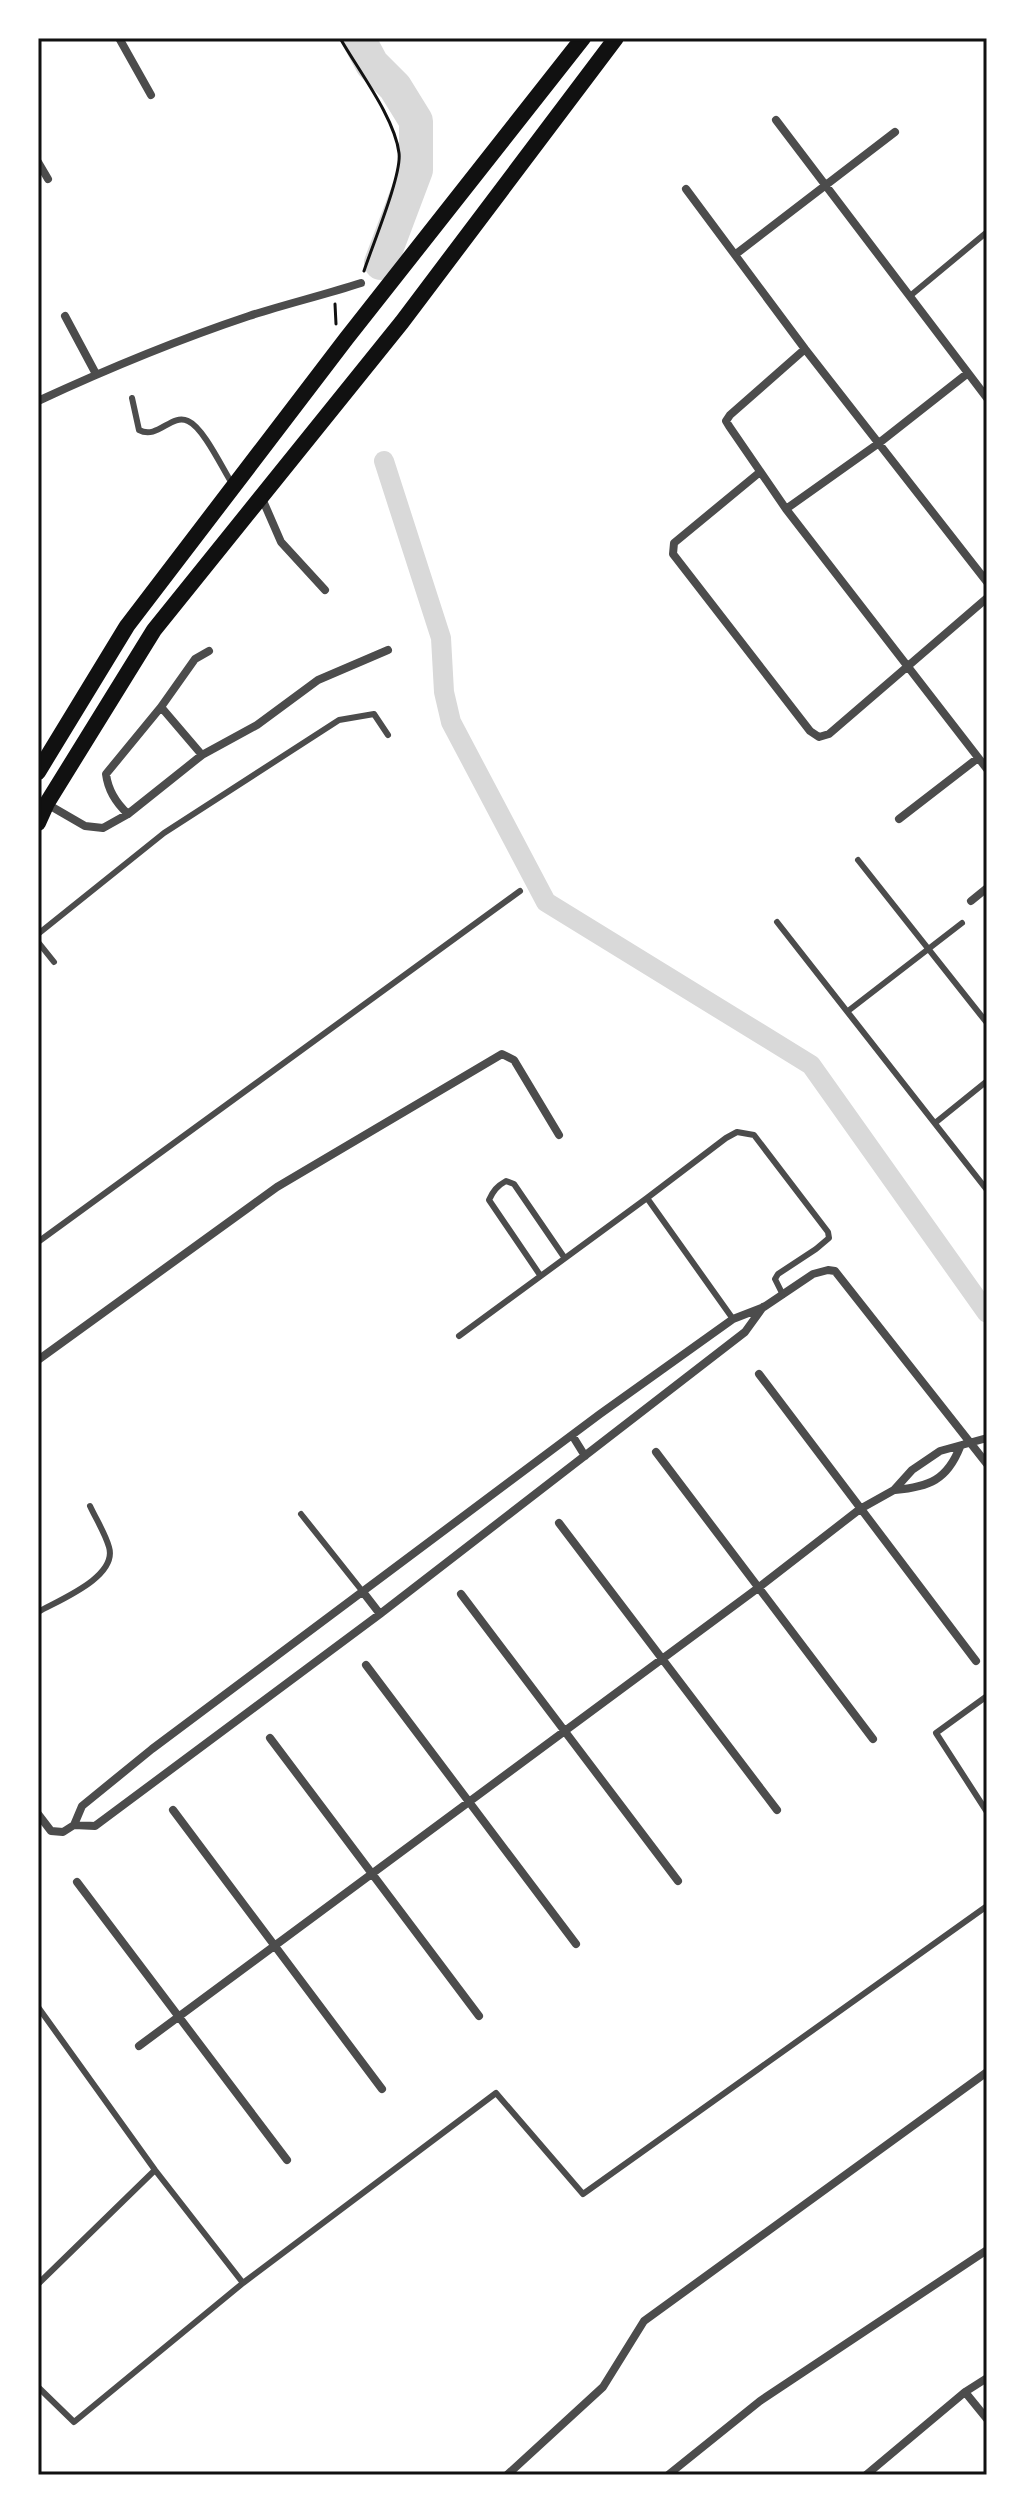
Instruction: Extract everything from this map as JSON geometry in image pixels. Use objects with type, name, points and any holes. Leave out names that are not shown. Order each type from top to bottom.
[{"type":"main road","points":[[38,823],[47,803],[154,630],[402,322],[616,38]]},
{"type":"main road","points":[[580,39],[590,73]]},
{"type":"main road","points":[[38,772],[127,626],[580,39]]},
{"type":"street","points":[[119,38],[151,95]]},
{"type":"street","points":[[776,120],[987,398]]},
{"type":"street","points":[[736,254],[895,132]]},
{"type":"street","points":[[38,162],[48,179]]},
{"type":"street","points":[[686,189],[805,349],[987,582]]},
{"type":"street","points":[[38,401],[96,374],[237,320],[361,283]]},
{"type":"street","points":[[65,316],[96,374]]},
{"type":"street","points":[[805,349],[726,421],[786,509],[987,769]]},
{"type":"street","points":[[786,509],[879,443],[968,373]]},
{"type":"street","points":[[760,472],[674,543],[673,554],[810,731],[819,737],[829,734],[987,598]]},
{"type":"street","points":[[261,495],[281,542],[325,590]]},
{"type":"street","points":[[47,803],[85,826],[103,828],[128,814],[202,755],[257,725],[318,680],[388,650]]},
{"type":"street","points":[[128,814],[119,806],[107,785],[106,774],[161,707],[195,659],[209,651]]},
{"type":"street","points":[[161,707],[202,755]]},
{"type":"street","points":[[899,819],[978,758]]},
{"type":"street","points":[[971,901],[987,888]]},
{"type":"street","points":[[38,1360],[277,1187],[502,1054],[514,1060],[559,1135]]},
{"type":"street","points":[[38,1814],[51,1831],[63,1832],[74,1825],[82,1806],[152,1749],[572,1435],[733,1319],[764,1307],[813,1274],[835,1271],[987,1464]]},
{"type":"street","points":[[74,1825],[95,1826],[380,1614],[745,1332],[764,1307]]},
{"type":"street","points":[[759,1374],[976,1661]]},
{"type":"street","points":[[572,1435],[585,1456]]},
{"type":"street","points":[[139,2046],[758,1588],[860,1509],[894,1490],[912,1470],[940,1451],[987,1438]]},
{"type":"street","points":[[894,1490],[925,1487],[952,1467],[960,1447]]},
{"type":"street","points":[[656,1452],[873,1739]]},
{"type":"street","points":[[559,1523],[777,1810]]},
{"type":"street","points":[[363,1592],[380,1614]]},
{"type":"street","points":[[461,1594],[678,1881]]},
{"type":"street","points":[[366,1665],[576,1944]]},
{"type":"street","points":[[270,1738],[479,2016]]},
{"type":"street","points":[[173,1810],[382,2089]]},
{"type":"street","points":[[77,1882],[287,2160]]},
{"type":"street","points":[[507,2475],[603,2387],[644,2321],[987,2072]]},
{"type":"street","points":[[668,2475],[760,2401],[987,2250]]},
{"type":"street","points":[[866,2475],[965,2392],[987,2378]]},
{"type":"street","points":[[965,2392],[987,2419]]},
{"type":"lane","points":[[910,296],[987,232]]},
{"type":"lane","points":[[132,398],[139,430],[145,433],[182,420],[199,429],[233,486]]},
{"type":"lane","points":[[38,934],[164,833],[339,720],[374,714],[388,735]]},
{"type":"lane","points":[[858,860],[987,1023]]},
{"type":"lane","points":[[38,1242],[520,891]]},
{"type":"lane","points":[[777,922],[987,1190]]},
{"type":"lane","points":[[848,1011],[962,923]]},
{"type":"lane","points":[[38,942],[54,962]]},
{"type":"lane","points":[[935,1123],[987,1081]]},
{"type":"lane","points":[[459,1336],[737,1132],[754,1135],[828,1232],[829,1238],[816,1249],[778,1274],[775,1279],[783,1295]]},
{"type":"lane","points":[[540,1275],[489,1200],[500,1184],[506,1181],[514,1184],[564,1257]]},
{"type":"lane","points":[[647,1198],[733,1319]]},
{"type":"lane","points":[[38,1612],[101,1576],[109,1564],[111,1550],[90,1506]]},
{"type":"lane","points":[[301,1514],[363,1592]]},
{"type":"lane","points":[[987,1696],[936,1733],[987,1812]]},
{"type":"lane","points":[[38,2387],[74,2422],[243,2283],[496,2093],[583,2194],[987,1906]]},
{"type":"lane","points":[[38,2007],[155,2170],[243,2283]]},
{"type":"lane","points":[[38,2284],[155,2170]]},
{"type":"path","points":[[340,38],[392,123],[400,156],[392,191],[361,283]]},
{"type":"waterway","points":[[358,38],[372,64],[395,87],[416,121],[416,170],[381,263]]},
{"type":"waterway","points":[[384,461],[441,638],[444,692],[451,722],[546,902],[811,1065],[987,1313]]}]
